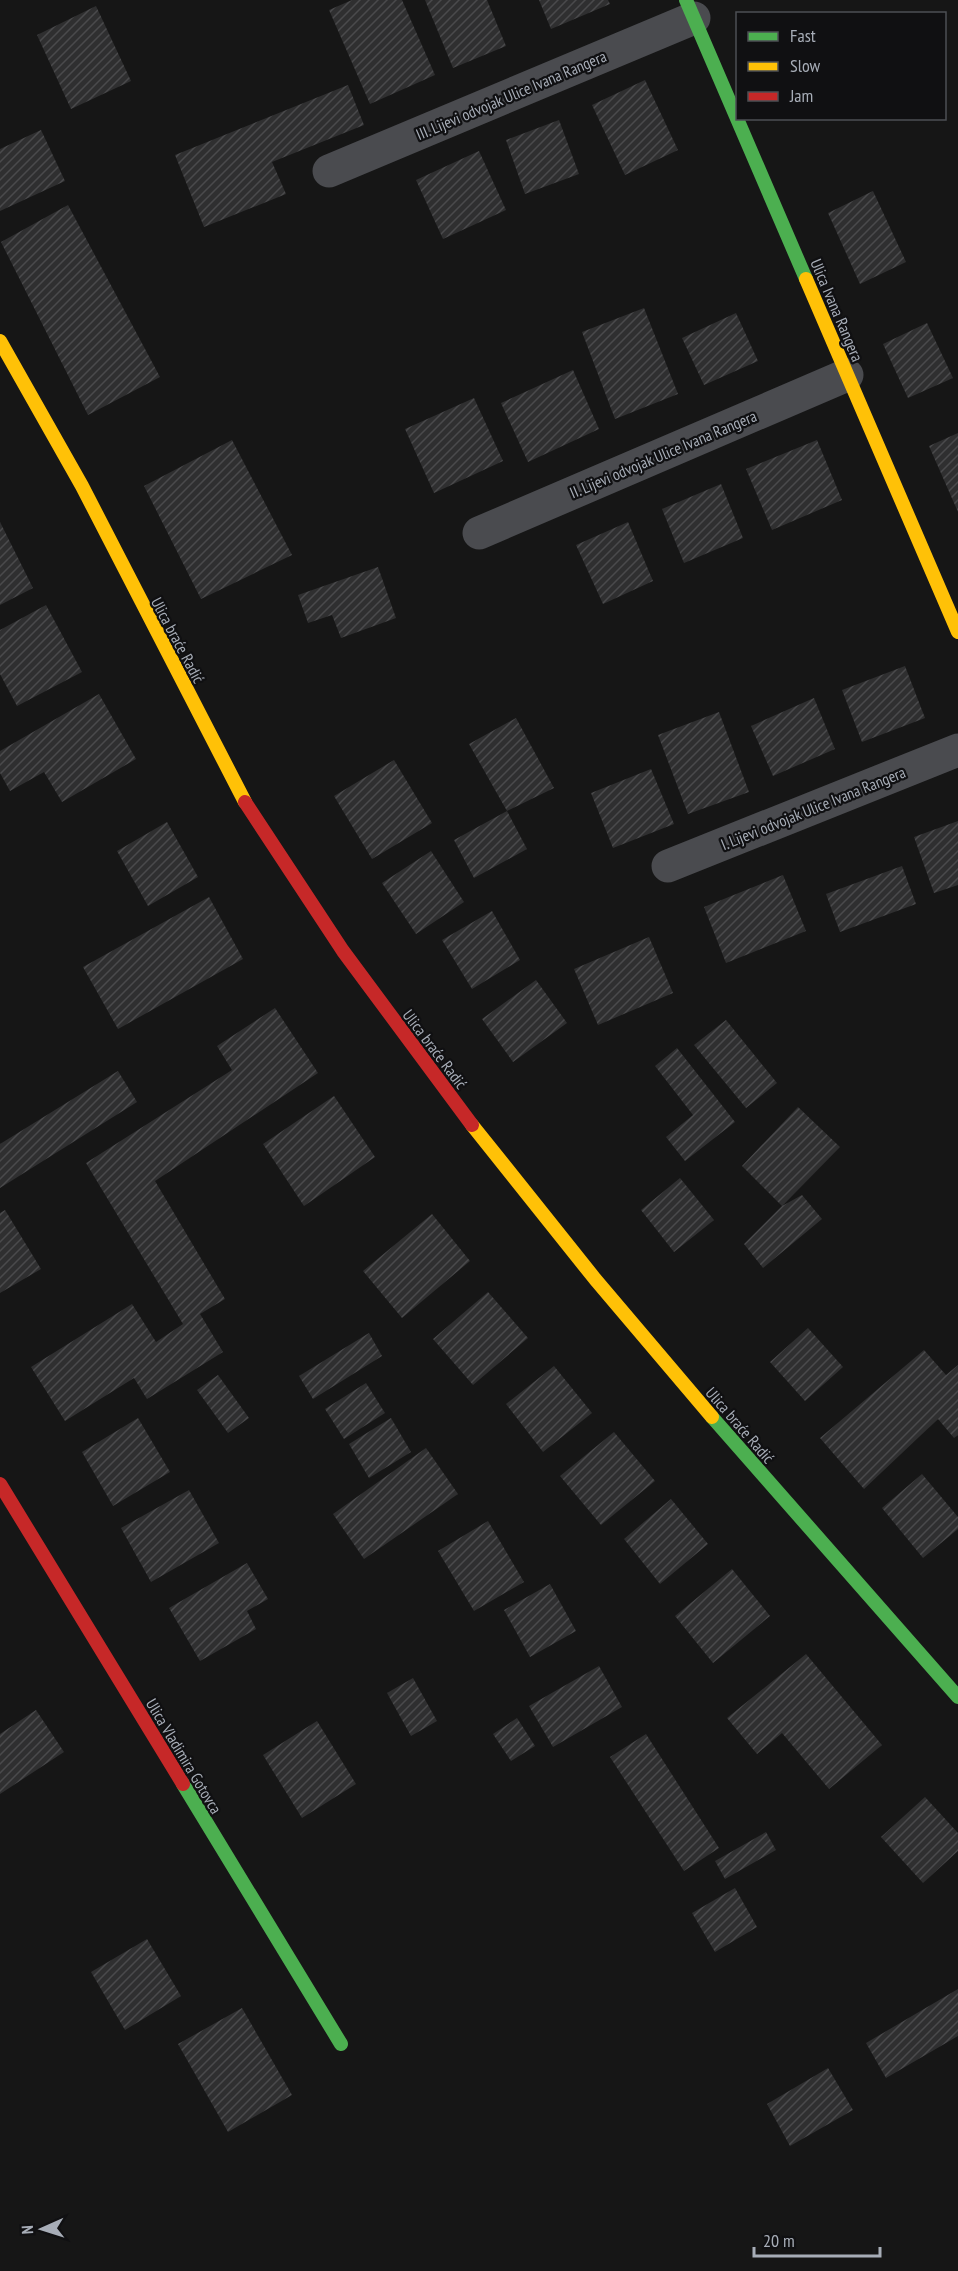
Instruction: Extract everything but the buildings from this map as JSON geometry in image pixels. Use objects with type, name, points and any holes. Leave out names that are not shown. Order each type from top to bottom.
[{"type":"main road","name":"Ulica Ivana Rangera","points":[[690,9],[736,116]]},
{"type":"main road","name":"Ulica Ivana Rangera","points":[[738,120],[958,633]]},
{"type":"main road","name":"Ulica braće Radić","points":[[0,341],[35,396],[171,664],[263,832],[379,1001],[496,1158],[628,1322],[958,1697]]},
{"type":"main road","name":"Ulica Vladimira Gotovca","points":[[0,1484],[341,2044]]},
{"type":"street","name":"III. Lijevi odvojak Ulice Ivana Rangera","points":[[329,171],[690,9]]},
{"type":"street","name":"II. Lijevi odvojak Ulice Ivana Rangera","points":[[478,534],[847,375]]},
{"type":"street","name":"I. Lijevi odvojak Ulice Ivana Rangera","points":[[668,866],[958,750]]},
{"type":"traffic: fast","points":[[686,0],[736,116]]},
{"type":"traffic: fast","points":[[738,120],[806,279]]},
{"type":"traffic: fast","points":[[712,1417],[958,1697]]},
{"type":"traffic: fast","points":[[183,1784],[341,2044]]},
{"type":"traffic: slow","points":[[806,279],[958,632]]},
{"type":"traffic: slow","points":[[0,341],[82,486],[245,802]]},
{"type":"traffic: slow","points":[[472,1125],[595,1279],[712,1417]]},
{"type":"traffic: jam","points":[[245,802],[343,951],[472,1125]]},
{"type":"traffic: jam","points":[[0,1484],[183,1784]]}]
